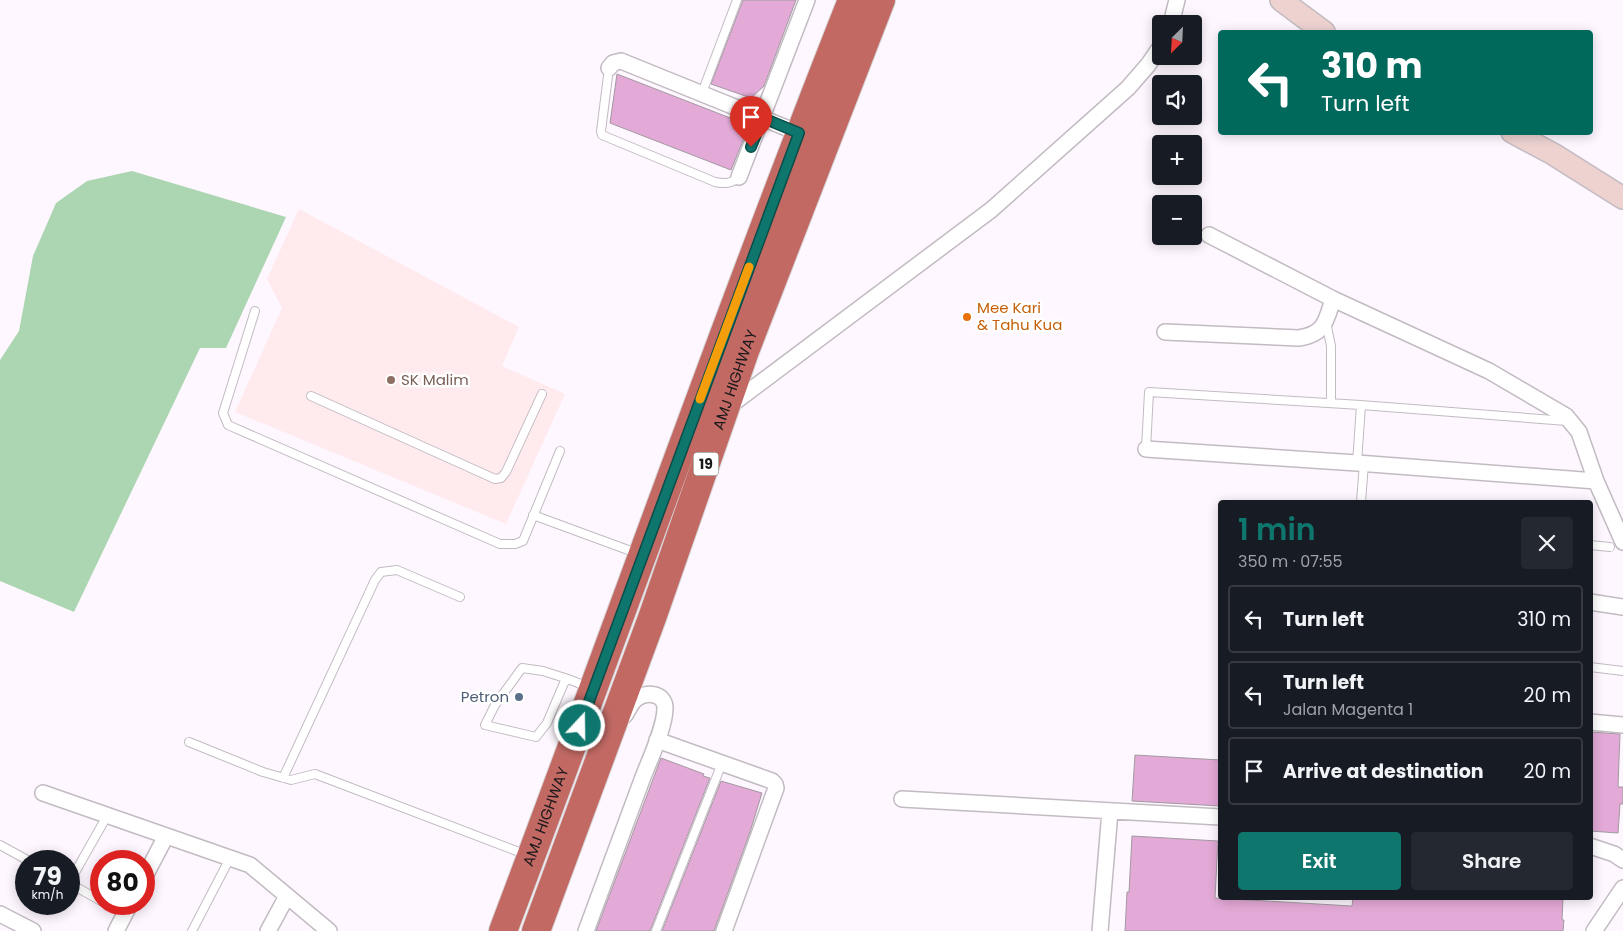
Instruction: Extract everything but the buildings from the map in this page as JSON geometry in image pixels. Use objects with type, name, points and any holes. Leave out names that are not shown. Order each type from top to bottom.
[{"type":"highway","name":"AMJ HIGHWAY","points":[[503,931],[595,689],[799,133],[852,0]]},
{"type":"highway","name":"AMJ HIGHWAY","points":[[536,931],[658,600],[725,409],[792,227],[881,0]]},
{"type":"street","points":[[739,177],[807,0]]},
{"type":"street","points":[[1173,15],[1177,0]]},
{"type":"street","points":[[1281,0],[1321,30]]},
{"type":"street","points":[[725,409],[991,210],[1128,88],[1152,59]]},
{"type":"street","points":[[608,68],[613,63],[621,61],[799,133]]},
{"type":"street","points":[[1518,135],[1553,154],[1623,198]]},
{"type":"street","points":[[1209,235],[1333,299],[1488,371],[1572,421],[1579,432],[1616,545]]},
{"type":"street","points":[[1165,332],[1299,338],[1315,334],[1321,329],[1326,322],[1333,299]]},
{"type":"street","points":[[1146,449],[1596,481]]},
{"type":"street","points":[[1593,602],[1623,606]]},
{"type":"street","points":[[586,931],[657,740],[665,707],[663,700],[650,694],[638,698],[632,703],[623,718],[612,724]]},
{"type":"street","points":[[1593,722],[1623,726]]},
{"type":"street","points":[[657,740],[772,781],[775,784],[776,788],[724,931]]},
{"type":"street","points":[[43,793],[250,866],[329,931]]},
{"type":"street","points":[[902,799],[1218,817]]},
{"type":"street","points":[[1100,931],[1110,811]]},
{"type":"street","points":[[155,857],[166,836]]},
{"type":"street","points":[[1593,847],[1614,854],[1623,860]]},
{"type":"street","points":[[1594,931],[1623,888]]},
{"type":"street","points":[[268,931],[287,896]]},
{"type":"street","points":[[0,914],[32,931]]},
{"type":"street","points":[[116,931],[124,915]]},
{"type":"lane","points":[[702,93],[737,0]]},
{"type":"lane","points":[[608,68],[602,135],[715,182],[725,184],[733,182],[739,177]]},
{"type":"lane","points":[[255,310],[223,413],[228,425],[500,544],[523,542],[560,451]]},
{"type":"lane","points":[[1326,322],[1330,339],[1332,364],[1331,403]]},
{"type":"lane","points":[[1146,449],[1150,392],[1360,404],[1572,421]]},
{"type":"lane","points":[[311,396],[495,479],[501,478],[506,472],[542,394]]},
{"type":"lane","points":[[1360,404],[1361,500]]},
{"type":"lane","points":[[533,515],[643,556]]},
{"type":"lane","points":[[1593,546],[1616,545]]},
{"type":"lane","points":[[283,778],[375,580],[381,572],[397,570],[460,597]]},
{"type":"lane","points":[[1593,667],[1623,671]]},
{"type":"lane","points":[[568,679],[564,683],[548,723],[536,737],[485,725],[495,705],[522,668],[543,670],[568,679],[595,689]]},
{"type":"lane","points":[[189,742],[263,772],[283,778],[291,780],[315,774],[531,856]]},
{"type":"lane","points":[[656,931],[722,763]]},
{"type":"lane","points":[[80,864],[107,816]]},
{"type":"lane","points":[[0,845],[15,853]]},
{"type":"lane","points":[[192,931],[230,858]]},
{"type":"shaded area","name":"SK Malim","points":[[299,209],[519,327],[502,366],[565,394],[506,524],[235,412],[282,308],[267,279]]},
{"type":"green space","points":[[132,171],[286,217],[226,348],[200,348],[74,612],[0,581],[0,360],[19,331],[33,256],[56,203],[87,181]]},
{"type":"slow traffic","points":[[700,399],[749,267]]},
{"type":"place","name":"Mee Kari & Tahu Kua","points":[[967,317]]},
{"type":"place","name":"SK Malim","points":[[391,380]]},
{"type":"place","name":"Petron","points":[[519,697]]},
{"type":"route","points":[[580,726],[799,133],[763,118],[751,147]]}]
